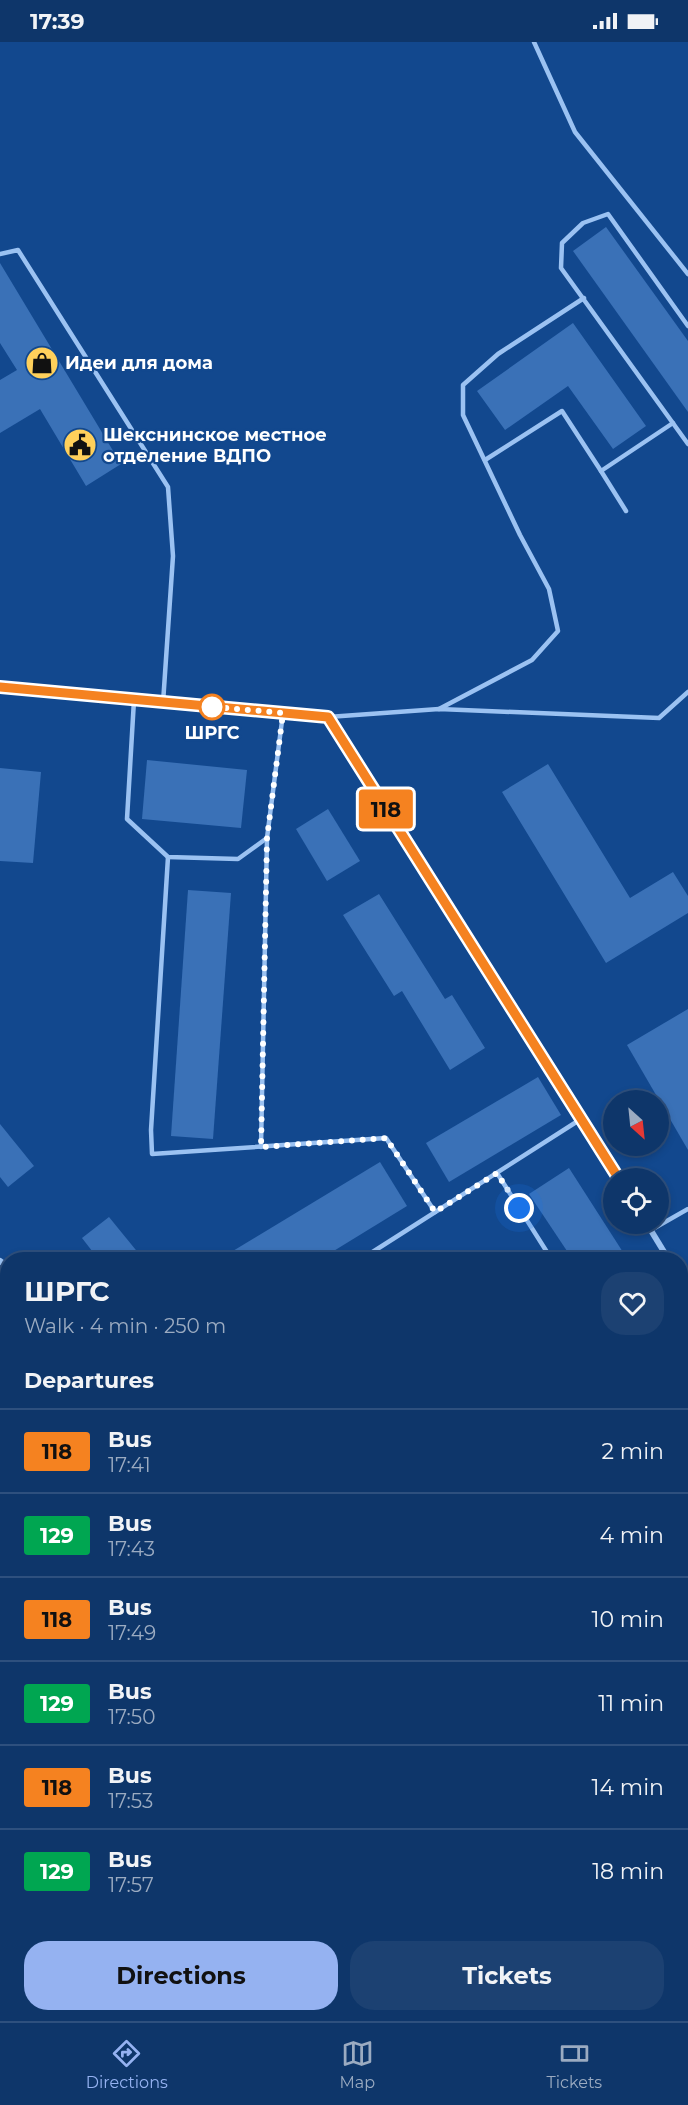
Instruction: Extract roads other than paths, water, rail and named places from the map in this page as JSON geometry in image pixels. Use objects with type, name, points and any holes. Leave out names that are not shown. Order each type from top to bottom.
[{"type":"street","points":[[0,687],[328,717],[612,1168]]},
{"type":"street","points":[[653,1234],[664,1252]]},
{"type":"lane","points":[[534,42],[575,132],[688,274]]},
{"type":"lane","points":[[688,326],[608,214],[583,223],[562,243],[561,268],[688,444]]},
{"type":"lane","points":[[0,254],[18,250],[168,487],[173,556],[163,703]]},
{"type":"lane","points":[[439,709],[532,660],[558,631],[549,589],[520,535],[463,415],[463,385],[498,354],[584,298]]},
{"type":"lane","points":[[485,460],[562,411],[626,511]]},
{"type":"lane","points":[[601,471],[673,423]]},
{"type":"lane","points":[[328,717],[439,709],[659,718],[688,692]]},
{"type":"lane","points":[[134,700],[126,819],[168,857],[238,859],[267,838]]},
{"type":"lane","points":[[261,1147],[267,838],[283,713]]},
{"type":"lane","points":[[168,857],[151,1130],[152,1154],[386,1138],[435,1212]]},
{"type":"lane","points":[[372,1252],[581,1119]]},
{"type":"lane","points":[[497,1173],[547,1252]]},
{"type":"lane","points":[[669,1218],[688,1209]]},
{"type":"place","name":"Идеи для дома","points":[[42,363]]},
{"type":"place","name":"Шекснинское местное отделение ВДПО","points":[[80,445]]},
{"type":"place","name":"ШРГС","points":[[212,707]]}]
